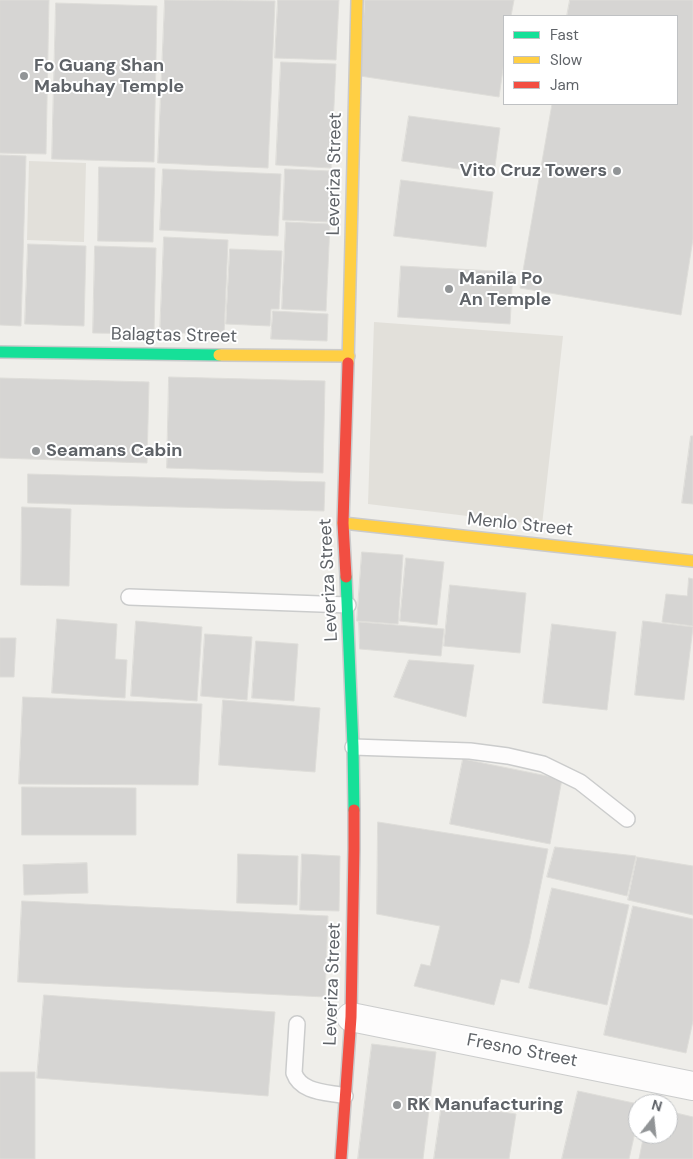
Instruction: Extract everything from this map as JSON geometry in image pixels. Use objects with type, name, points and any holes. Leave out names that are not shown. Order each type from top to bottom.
[{"type":"street","name":"Leveriza Street","points":[[341,1159],[351,1017],[354,849],[354,748],[343,523],[357,0]]},
{"type":"street","name":"Balagtas Street","points":[[0,352],[348,356]]},
{"type":"street","name":"Menlo Street","points":[[343,523],[693,561]]},
{"type":"street","name":"Fresno Street","points":[[351,1017],[693,1086]]},
{"type":"lane","points":[[129,597],[348,605]]},
{"type":"lane","points":[[354,748],[470,751],[508,756],[543,764],[580,782],[627,819]]},
{"type":"lane","points":[[297,1024],[294,1073],[296,1079],[308,1089],[346,1096]]},
{"type":"shaded area","points":[[29,161],[86,163],[84,242],[27,240]]},
{"type":"shaded area","points":[[374,322],[563,336],[542,525],[368,504]]},
{"type":"building","name":"Fo Guang Shan Mabuhay Temple","points":[[0,0],[49,0],[46,154],[0,153]]},
{"type":"building","points":[[165,0],[275,1],[268,168],[158,163]]},
{"type":"building","points":[[278,0],[339,0],[336,60],[275,58]]},
{"type":"building","points":[[365,0],[514,0],[511,15],[503,15],[503,69],[499,97],[360,76]]},
{"type":"building","name":"Vito Cruz Towers","points":[[570,0],[693,0],[693,239],[681,315],[520,288],[552,105],[678,105],[678,15],[567,15]]},
{"type":"building","points":[[56,3],[157,6],[154,162],[52,159]]},
{"type":"building","points":[[281,62],[336,64],[331,168],[276,165]]},
{"type":"building","points":[[409,116],[500,128],[494,174],[402,161]]},
{"type":"building","points":[[0,155],[26,156],[21,326],[0,325]]},
{"type":"building","points":[[99,167],[155,168],[153,242],[98,241]]},
{"type":"building","points":[[163,169],[281,174],[278,236],[160,230]]},
{"type":"building","points":[[285,169],[330,171],[328,222],[283,220]]},
{"type":"building","points":[[401,180],[493,192],[486,247],[394,236]]},
{"type":"building","points":[[286,222],[330,224],[326,311],[282,309]]},
{"type":"building","points":[[164,237],[228,240],[224,335],[160,332]]},
{"type":"building","points":[[28,244],[86,246],[84,326],[25,324]]},
{"type":"building","points":[[95,246],[156,248],[154,334],[93,333]]},
{"type":"building","points":[[230,249],[282,251],[279,309],[271,309],[270,326],[226,324]]},
{"type":"building","points":[[401,266],[513,272],[510,324],[398,317]]},
{"type":"building","points":[[273,311],[328,314],[327,341],[271,339]]},
{"type":"building","points":[[169,377],[325,381],[323,473],[167,468]]},
{"type":"building","points":[[0,378],[149,382],[147,463],[0,458]]},
{"type":"building","points":[[691,436],[693,436],[693,504],[682,503]]},
{"type":"building","points":[[28,474],[325,482],[324,511],[28,503]]},
{"type":"building","points":[[22,507],[71,509],[69,586],[21,585]]},
{"type":"building","points":[[362,552],[403,555],[398,624],[357,621]]},
{"type":"building","points":[[406,558],[444,562],[437,625],[400,621]]},
{"type":"building","points":[[689,578],[693,579],[693,626],[662,622],[666,594],[687,596]]},
{"type":"building","points":[[450,585],[526,593],[520,653],[444,646]]},
{"type":"building","points":[[57,619],[117,624],[115,659],[127,660],[125,698],[52,693]]},
{"type":"building","points":[[136,621],[202,627],[197,701],[131,696]]},
{"type":"building","points":[[643,621],[693,627],[684,700],[635,695]]},
{"type":"building","points":[[359,622],[444,629],[441,656],[360,649]]},
{"type":"building","points":[[552,624],[616,632],[607,710],[543,703]]},
{"type":"building","points":[[205,634],[252,637],[247,700],[201,696]]},
{"type":"building","points":[[0,638],[16,638],[14,677],[0,677]]},
{"type":"building","points":[[256,641],[298,644],[294,701],[252,698]]},
{"type":"building","points":[[409,660],[474,665],[466,717],[394,697]]},
{"type":"building","points":[[23,697],[202,704],[198,785],[19,784]]},
{"type":"building","points":[[223,700],[320,708],[315,772],[219,765]]},
{"type":"building","points":[[463,759],[562,779],[550,844],[450,824]]},
{"type":"building","points":[[22,787],[136,788],[136,835],[22,835]]},
{"type":"building","points":[[378,822],[548,849],[529,944],[519,983],[501,979],[494,1005],[414,986],[421,964],[430,966],[440,926],[377,914]]},
{"type":"building","points":[[555,847],[636,856],[627,896],[547,877]]},
{"type":"building","points":[[238,854],[298,856],[297,905],[237,903]]},
{"type":"building","points":[[302,854],[340,856],[339,911],[300,910]]},
{"type":"building","points":[[637,857],[693,866],[693,915],[628,900]]},
{"type":"building","points":[[87,863],[88,893],[24,895],[23,865]]},
{"type":"building","points":[[552,888],[629,905],[607,1005],[529,988]]},
{"type":"building","points":[[22,901],[328,916],[325,997],[18,982]]},
{"type":"building","points":[[633,906],[693,919],[693,1021],[686,1053],[604,1035]]},
{"type":"building","points":[[44,995],[275,1012],[268,1096],[37,1078]]},
{"type":"building","name":"RK Manufacturing","points":[[372,1044],[436,1052],[423,1159],[358,1159]]},
{"type":"building","points":[[0,1072],[35,1072],[35,1159],[0,1159]]},
{"type":"building","points":[[578,1091],[628,1102],[628,1144],[632,1144],[629,1159],[562,1159]]},
{"type":"building","points":[[442,1103],[516,1114],[509,1159],[434,1159]]},
{"type":"building","points":[[678,1113],[693,1117],[693,1159],[639,1159],[642,1144],[678,1144]]},
{"type":"traffic: fast","points":[[0,352],[219,355]]},
{"type":"traffic: fast","points":[[346,577],[354,810]]},
{"type":"traffic: slow","points":[[348,363],[357,0]]},
{"type":"traffic: slow","points":[[219,355],[349,356]]},
{"type":"traffic: slow","points":[[343,523],[693,561]]},
{"type":"traffic: jam","points":[[346,577],[343,523],[348,363]]},
{"type":"traffic: jam","points":[[341,1159],[351,1017],[354,810]]},
{"type":"place","name":"Fo Guang Shan Mabuhay Temple","points":[[24,76]]},
{"type":"place","name":"Vito Cruz Towers","points":[[617,171]]},
{"type":"place","name":"Manila Po An Temple","points":[[449,289]]},
{"type":"place","name":"Seamans Cabin","points":[[36,451]]},
{"type":"place","name":"RK Manufacturing","points":[[397,1105]]}]
